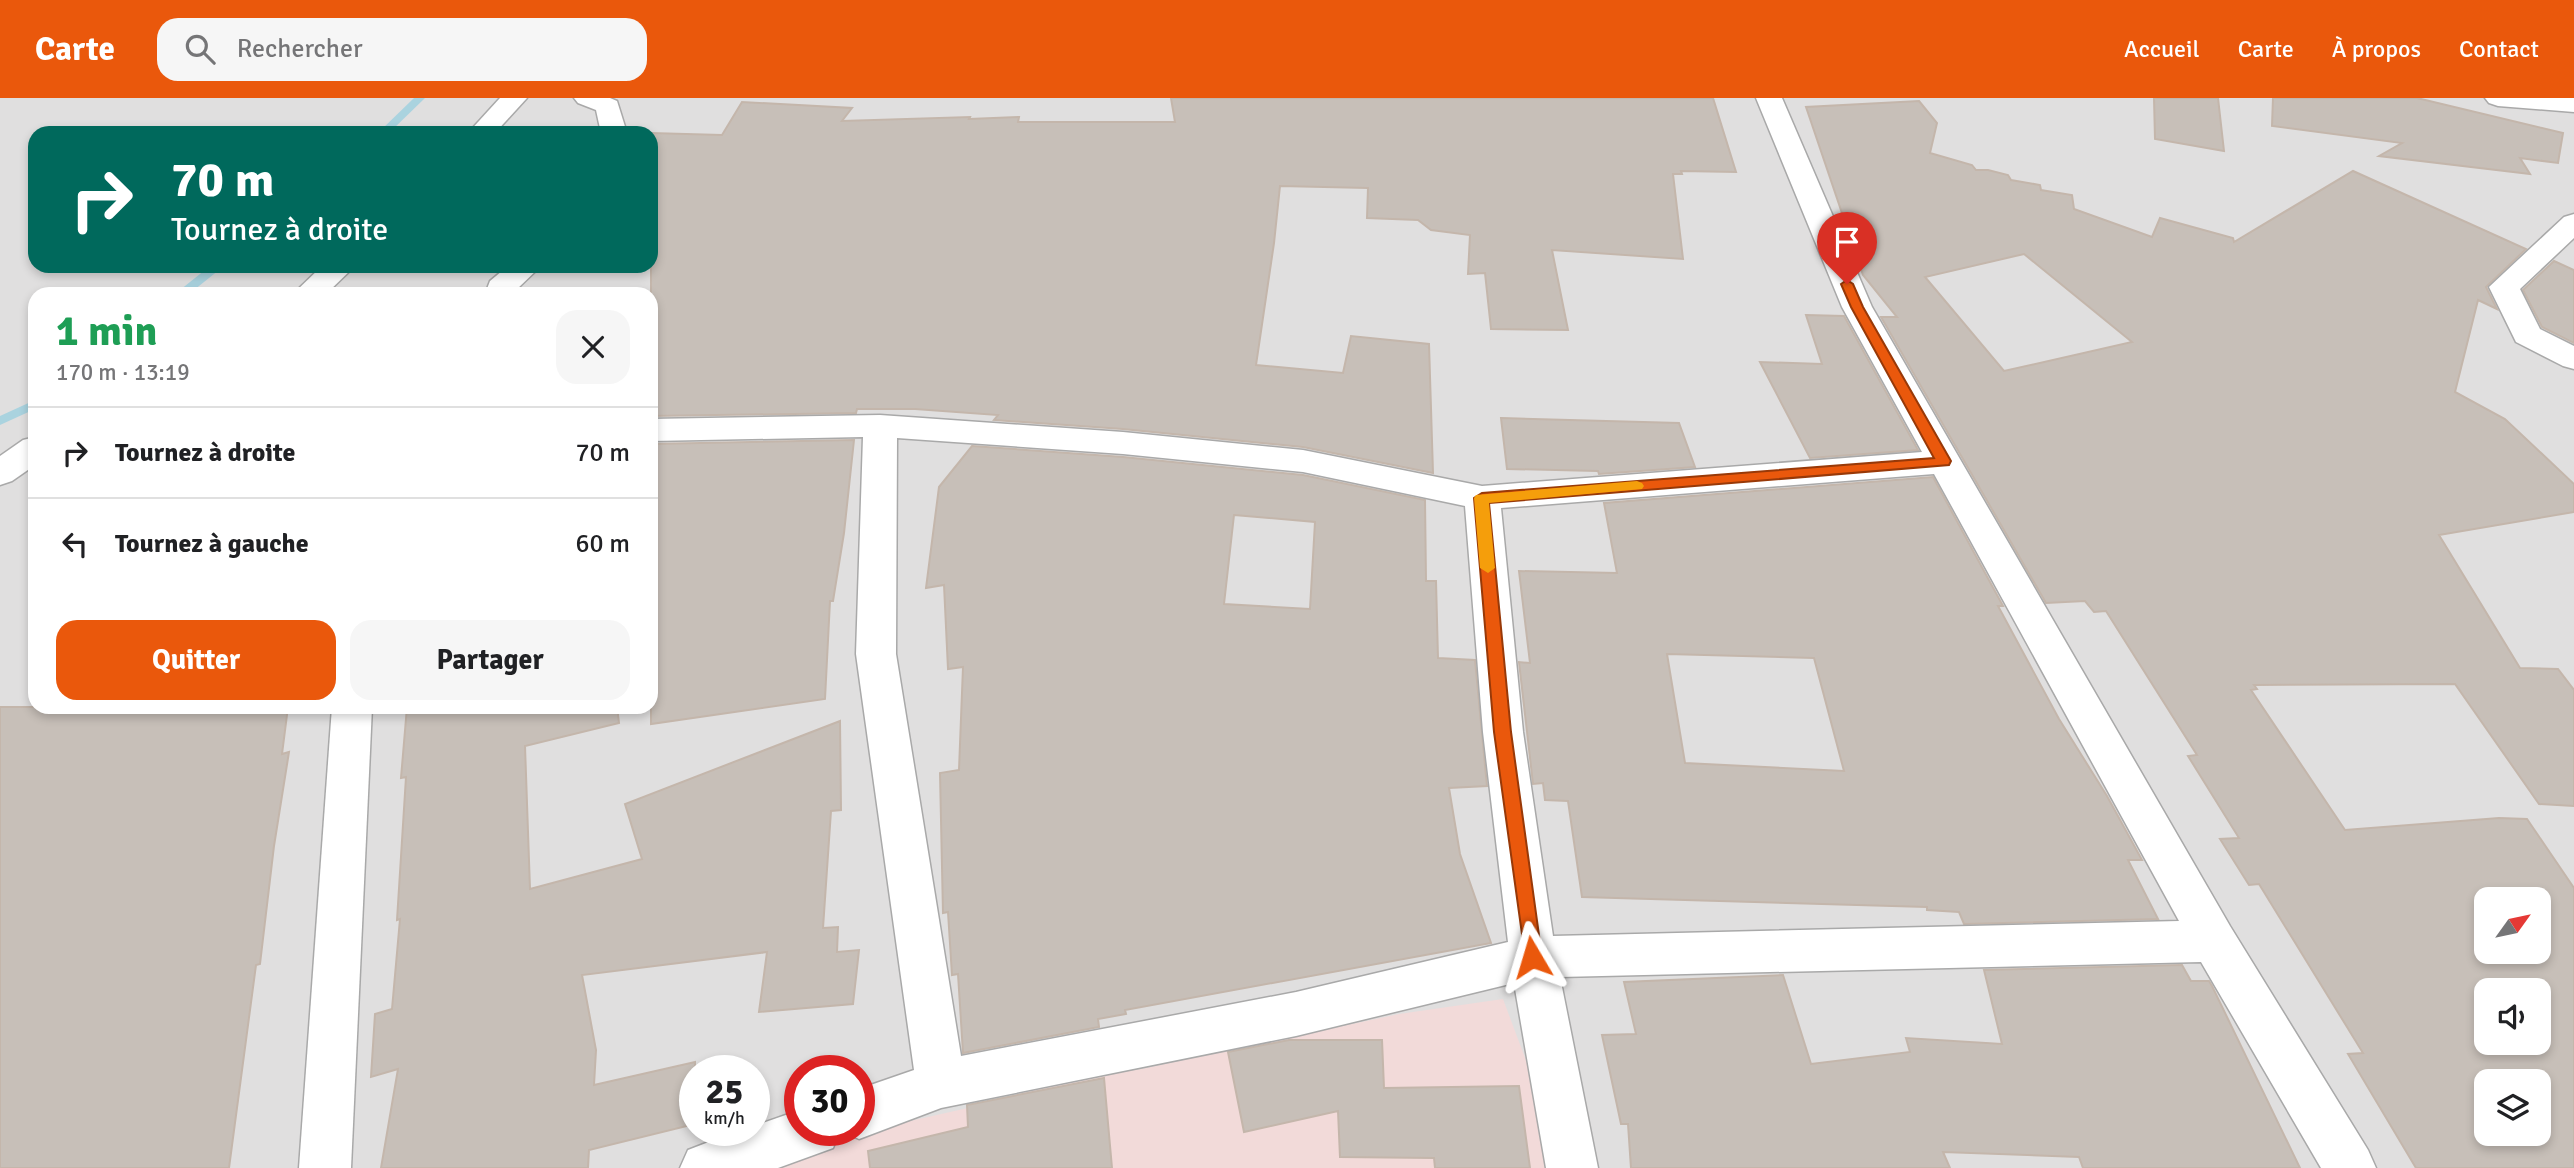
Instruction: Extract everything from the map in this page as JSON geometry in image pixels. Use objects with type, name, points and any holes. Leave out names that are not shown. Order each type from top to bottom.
[{"type":"street","points":[[488,126],[514,98]]},
{"type":"street","points":[[587,98],[608,106],[612,126]]},
{"type":"street","points":[[1769,98],[1857,307],[2214,941],[2350,1168]]},
{"type":"street","points":[[2498,98],[2574,104]]},
{"type":"street","points":[[2574,223],[2504,287],[2527,335],[2574,359]]},
{"type":"street","points":[[316,287],[332,273]]},
{"type":"street","points":[[501,287],[518,273]]},
{"type":"street","points":[[658,430],[880,426],[1123,443],[1303,461],[1482,498],[1944,461]]},
{"type":"street","points":[[880,426],[876,654],[941,1084]]},
{"type":"street","points":[[0,473],[28,453]]},
{"type":"street","points":[[1482,498],[1503,732],[1532,957],[1572,1168]]},
{"type":"street","points":[[325,1168],[352,714]]},
{"type":"street","points":[[875,1108],[941,1084],[1296,1014],[1532,957],[2214,941]]},
{"type":"street","points":[[706,1168],[784,1141]]},
{"type":"shaded area","points":[[0,98],[2574,98],[2574,1168],[0,1168]]},
{"type":"shaded area","points":[[1503,999],[1531,1074],[1547,1168],[745,1168],[820,1146],[875,1146],[875,1130],[990,1103],[1058,1081],[1141,1069],[1399,1014]]},
{"type":"building","points":[[1171,98],[1713,98],[1736,172],[1681,171],[1682,174],[1673,174],[1683,259],[1552,250],[1568,330],[1491,329],[1485,273],[1468,274],[1470,235],[1431,230],[1418,220],[1367,218],[1368,188],[1280,186],[1256,365],[1343,373],[1351,336],[1429,344],[1433,473],[1303,447],[1123,429],[994,420],[998,415],[915,409],[857,409],[856,413],[658,416],[658,287],[651,287],[651,273],[658,273],[658,133],[722,135],[742,102],[852,108],[842,121],[1019,117],[1018,122],[1175,122]]},
{"type":"building","points":[[2154,98],[2218,98],[2224,151],[2155,139]]},
{"type":"building","points":[[2273,98],[2417,98],[2563,133],[2558,163],[2520,158],[2530,174],[2379,156],[2402,143],[2272,126]]},
{"type":"building","points":[[1919,101],[1937,123],[1930,153],[1972,165],[1976,170],[1988,170],[2008,175],[2011,180],[2040,185],[2041,190],[2072,195],[2074,209],[2152,237],[2160,218],[2233,238],[2234,242],[2353,171],[2526,249],[2486,287],[2497,309],[2478,300],[2455,392],[2505,419],[2574,484],[2574,512],[2439,535],[2520,668],[2558,669],[2574,690],[2574,806],[2539,804],[2455,684],[2254,685],[2257,689],[2251,690],[2345,830],[2499,818],[2527,819],[2574,888],[2574,1168],[2416,1168],[2348,1054],[2363,1053],[2259,884],[2249,885],[2220,839],[2239,838],[2188,756],[2197,755],[2106,611],[2094,612],[2085,601],[2046,603],[1881,317],[1897,317],[1863,275],[1806,107]],"holes":[[[2024,254],[2132,342],[2004,371],[1925,277]]]},
{"type":"building","points":[[2554,261],[2574,270],[2574,343],[2542,327],[2523,290]]},
{"type":"building","points":[[1806,315],[1844,316],[1918,450],[1810,458],[1760,362],[1822,364]]},
{"type":"building","points":[[1501,418],[1679,423],[1695,467],[1599,474],[1598,471],[1507,469]]},
{"type":"building","points":[[854,440],[844,533],[833,601],[830,601],[825,699],[651,724],[651,714],[658,714],[658,444]]},
{"type":"building","points":[[972,446],[1123,457],[1303,475],[1425,500],[1426,581],[1436,581],[1438,658],[1475,660],[1487,786],[1449,788],[1460,854],[1491,943],[1125,1010],[1126,1014],[1098,1019],[1099,1027],[963,1053],[958,974],[952,975],[948,912],[943,913],[940,773],[959,770],[963,667],[948,669],[944,585],[926,588],[939,487]],"holes":[[[1234,515],[1315,522],[1310,609],[1224,604]]]},
{"type":"building","points":[[1933,477],[2003,606],[1998,606],[2059,719],[2107,796],[2142,860],[2128,860],[2158,919],[1964,924],[1959,912],[1927,910],[1927,907],[1582,897],[1568,801],[1545,800],[1543,783],[1533,784],[1519,662],[1530,663],[1519,571],[1617,573],[1604,503]],"holes":[[[1667,654],[1814,658],[1844,771],[1685,763]]]},
{"type":"building","points":[[0,707],[28,707],[28,714],[287,714],[282,754],[289,752],[274,846],[260,964],[256,965],[229,1168],[0,1168]]},
{"type":"building","points":[[406,714],[618,714],[619,723],[525,746],[530,889],[642,859],[625,804],[840,721],[841,810],[831,811],[823,928],[838,927],[837,952],[859,950],[853,1004],[759,1012],[767,952],[582,975],[596,1050],[594,1085],[679,1066],[679,1128],[589,1150],[588,1168],[381,1168],[398,1069],[371,1077],[375,1014],[392,1009],[400,919],[397,920],[406,777],[401,778]]},
{"type":"building","points":[[2182,965],[2191,981],[2209,981],[2212,986],[2300,1168],[2083,1168],[2079,1157],[1943,1152],[1950,1168],[1631,1168],[1628,1124],[1621,1124],[1602,1035],[1636,1034],[1624,982],[1783,975],[1811,1064],[1910,1052],[1906,1038],[2002,1044],[1984,970]]},
{"type":"building","points":[[1289,1040],[1382,1040],[1384,1088],[1519,1086],[1530,1168],[1435,1168],[1434,1158],[1340,1157],[1338,1111],[1244,1132],[1228,1052]]},
{"type":"building","points":[[1104,1078],[1112,1168],[870,1168],[868,1151],[968,1127],[967,1105]]},
{"type":"waterway","points":[[390,126],[420,98]]},
{"type":"waterway","points":[[190,287],[209,273]]},
{"type":"waterway","points":[[0,421],[28,407]]},
{"type":"slow traffic","points":[[1488,568],[1482,498],[1637,486]]},
{"type":"route","points":[[1532,957],[1503,732],[1482,498],[1944,461],[1857,307],[1847,284]]}]
